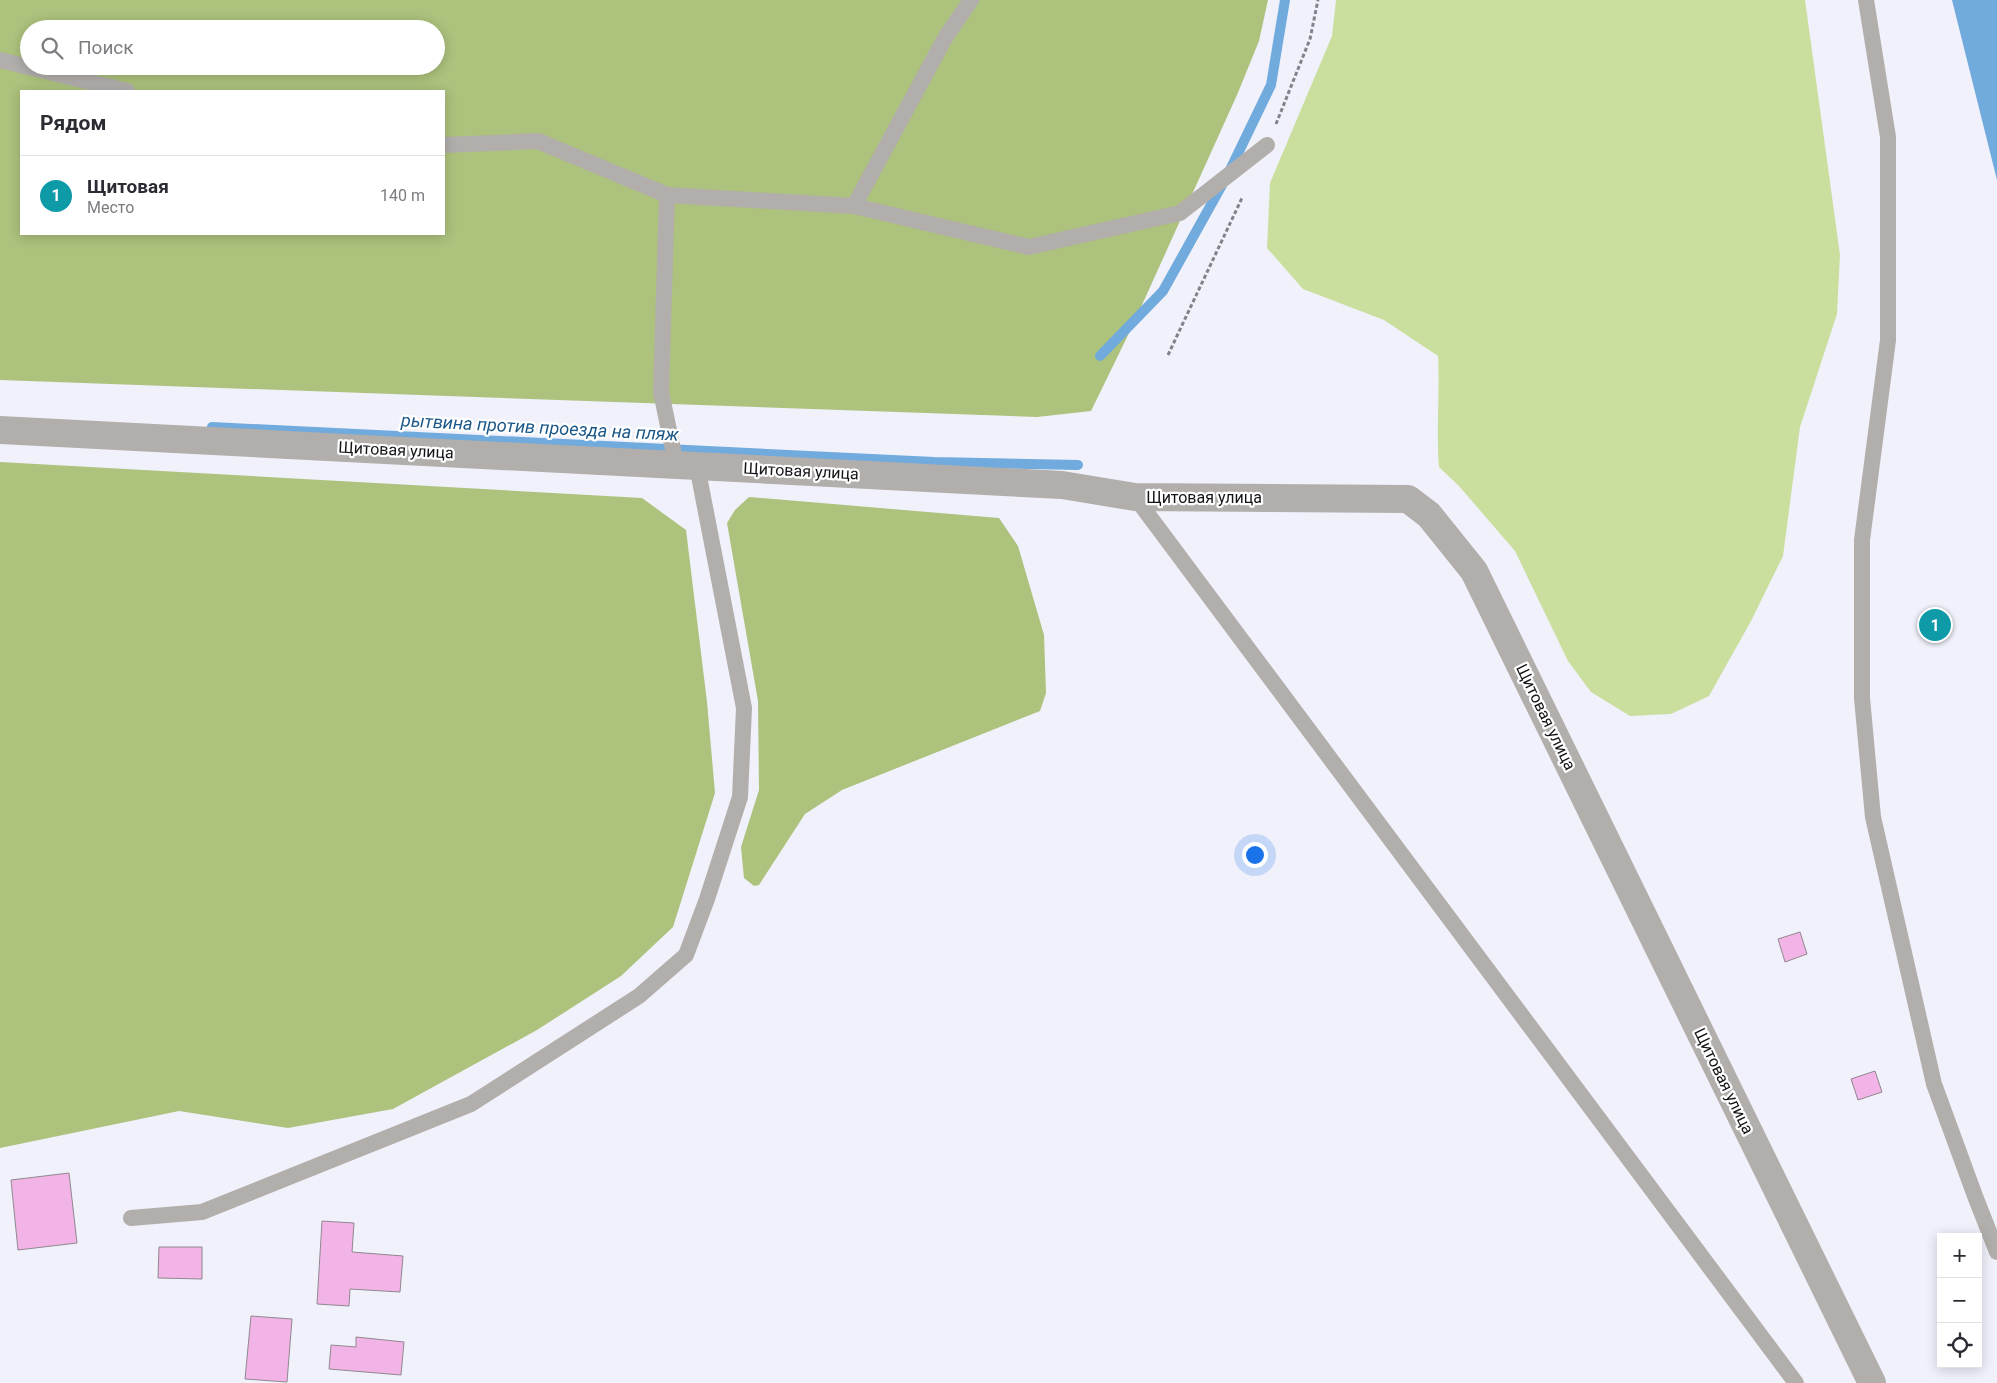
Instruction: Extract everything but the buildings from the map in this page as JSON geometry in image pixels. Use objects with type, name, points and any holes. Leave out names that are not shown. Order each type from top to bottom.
[{"type":"street","name":"Щитовая улица","points":[[0,430],[1062,485],[1135,497],[1408,499],[1429,515],[1474,570],[1872,1383]]},
{"type":"lane","points":[[854,206],[945,38],[971,0]]},
{"type":"lane","points":[[1866,0],[1888,137],[1888,340],[1862,540],[1862,698],[1873,817],[1934,1084],[1997,1252]]},
{"type":"lane","points":[[0,60],[20,65]]},
{"type":"lane","points":[[61,75],[123,90]]},
{"type":"lane","points":[[445,145],[538,141],[668,195],[854,206],[1029,247],[1180,214],[1267,145]]},
{"type":"lane","points":[[131,1218],[202,1212],[471,1104],[639,996],[686,955],[707,899],[740,797],[744,708],[686,465],[661,392],[668,195]]},
{"type":"lane","points":[[1135,497],[1796,1383]]},
{"type":"green space","points":[[0,0],[1268,0],[1259,41],[1237,95],[1132,327],[1091,411],[1037,417],[0,380]]},
{"type":"green space","points":[[1336,0],[1805,0],[1840,255],[1837,314],[1800,427],[1783,556],[1751,621],[1709,696],[1671,714],[1630,716],[1591,692],[1568,661],[1515,551],[1459,486],[1439,467],[1438,356],[1384,320],[1303,289],[1267,248],[1270,183],[1332,36]]},
{"type":"green space","points":[[0,462],[642,498],[686,530],[707,702],[715,793],[673,927],[621,976],[537,1030],[393,1109],[288,1128],[179,1111],[0,1148]]},
{"type":"green space","points":[[749,497],[999,518],[1018,546],[1044,635],[1046,693],[1040,711],[842,790],[805,814],[759,885],[754,886],[744,878],[741,847],[759,790],[758,701],[727,523],[735,510]]},
{"type":"water","points":[[1952,0],[1997,0],[1997,180]]},
{"type":"waterway","name":"рытвина против проезда на пляж","points":[[1229,172],[1271,85],[1285,0]]},
{"type":"waterway","name":"рытвина против проезда на пляж","points":[[1100,356],[1163,291],[1222,185]]},
{"type":"waterway","name":"рытвина против проезда на пляж","points":[[212,427],[934,462],[1078,465]]},
{"type":"place","name":"Щитовая","points":[[1935,625]]}]
